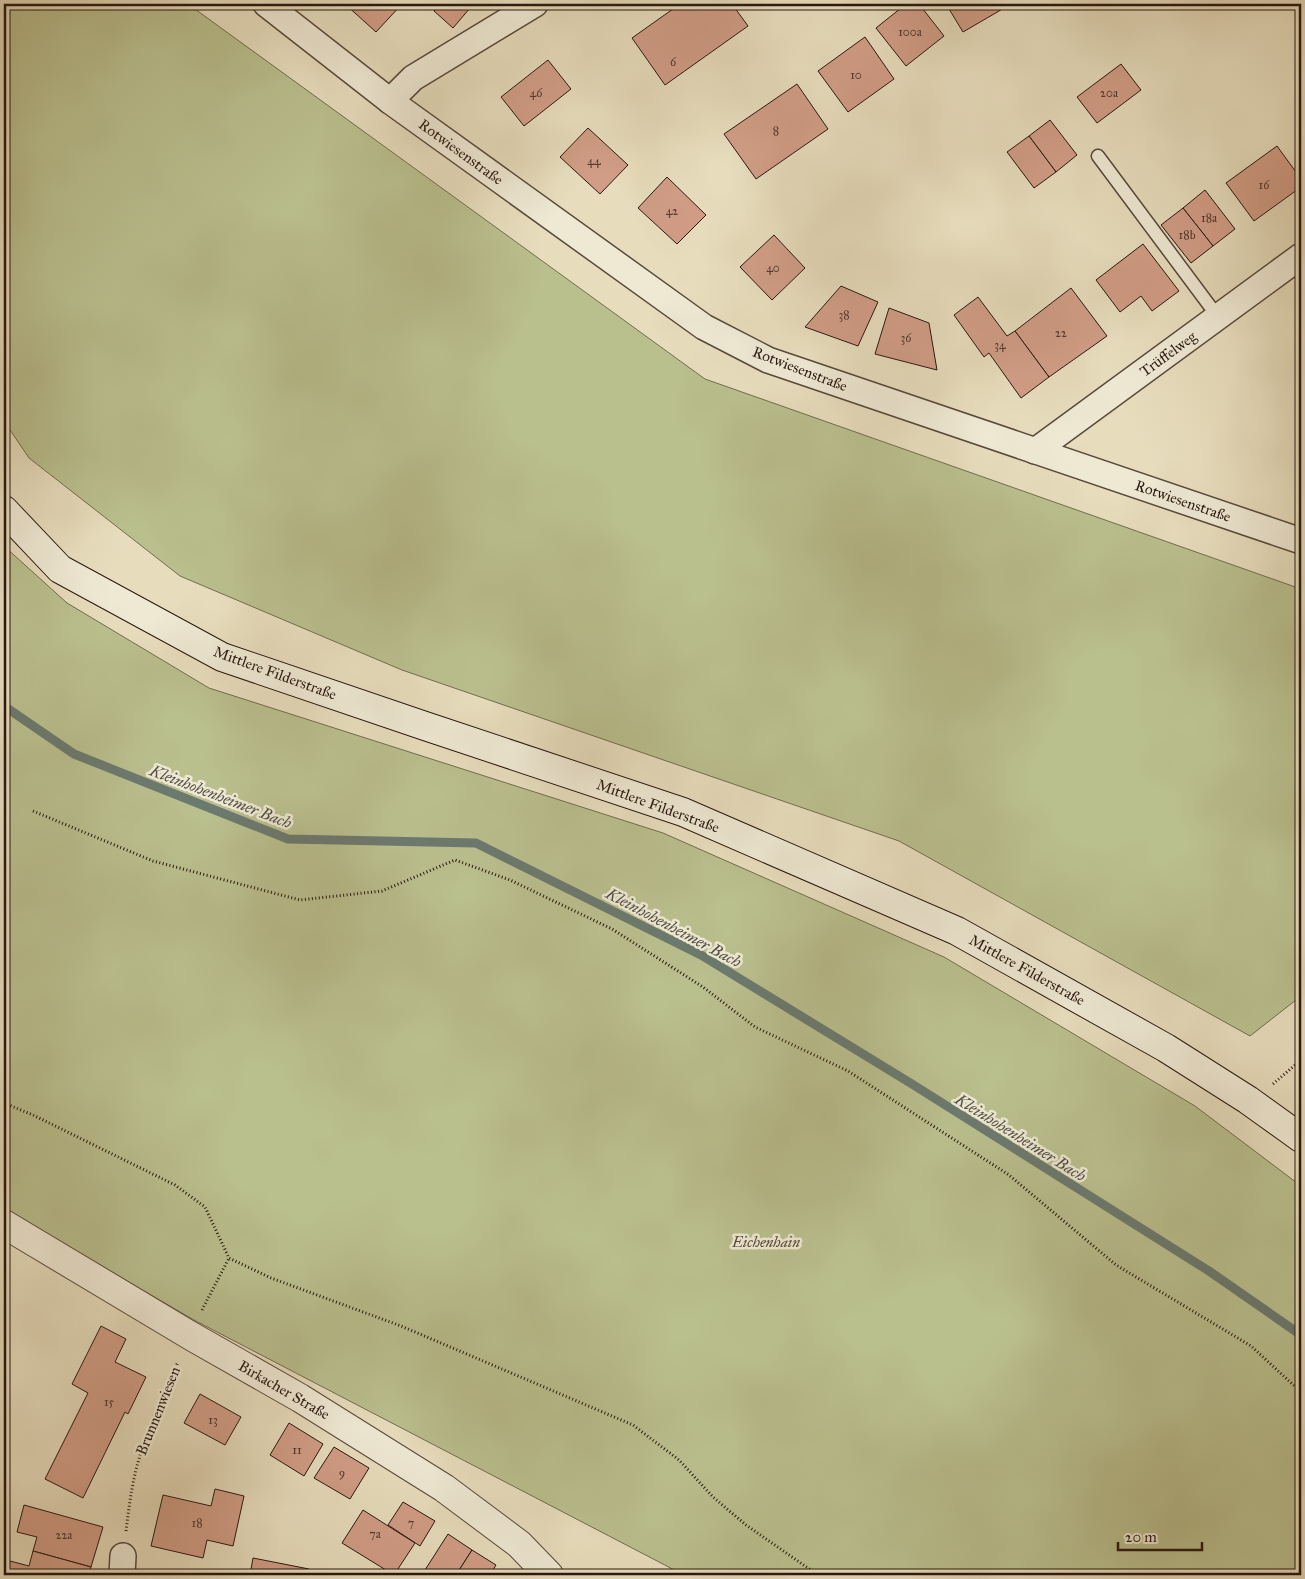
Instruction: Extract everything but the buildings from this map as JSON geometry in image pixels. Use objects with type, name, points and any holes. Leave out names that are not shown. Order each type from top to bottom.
[{"type":"main road","name":"Mittlere Filderstraße","points":[[4,510],[60,569],[222,657],[683,812],[958,931],[1166,1048],[1248,1100],[1301,1138]]},
{"type":"main road","name":"Birkacher Straße","points":[[4,1224],[191,1336],[300,1398],[444,1488],[520,1544],[549,1575]]},
{"type":"street","name":"Rotwiesenstraße","points":[[266,4],[390,101],[704,327],[768,360],[1301,541]]},
{"type":"street","points":[[390,101],[413,78],[535,4]]},
{"type":"street","name":"Trüffelweg","points":[[1035,451],[1301,256]]},
{"type":"lane","points":[[1098,156],[1218,317]]},
{"type":"path","points":[[33,811],[154,861],[300,900],[382,891],[455,860],[510,880],[612,929],[703,987],[755,1027],[848,1071],[913,1112],[1009,1176],[1116,1265],[1251,1346],[1301,1392]]},
{"type":"path","points":[[1267,1090],[1301,1060]]},
{"type":"path","points":[[4,1103],[33,1114],[175,1185],[205,1207],[229,1258],[271,1278],[401,1326],[633,1425],[679,1460],[713,1497],[746,1525],[818,1575]]},
{"type":"path","name":"Brunnenwiesen","points":[[123,1566],[128,1509],[138,1459],[159,1403],[200,1313],[229,1258]]},
{"type":"green space","points":[[4,4],[188,4],[705,379],[1301,589],[1301,996],[1250,1036],[899,841],[402,670],[180,576],[29,458],[4,421]]},
{"type":"green space","name":"Eichenhain","points":[[4,546],[67,603],[209,688],[663,833],[944,957],[1195,1106],[1301,1186],[1301,1575],[684,1575],[194,1320],[4,1208]]},
{"type":"waterway","name":"Kleinhohenheimer Bach","points":[[4,706],[74,754],[288,839],[476,843],[701,955],[912,1084],[1209,1271],[1301,1335]]}]
